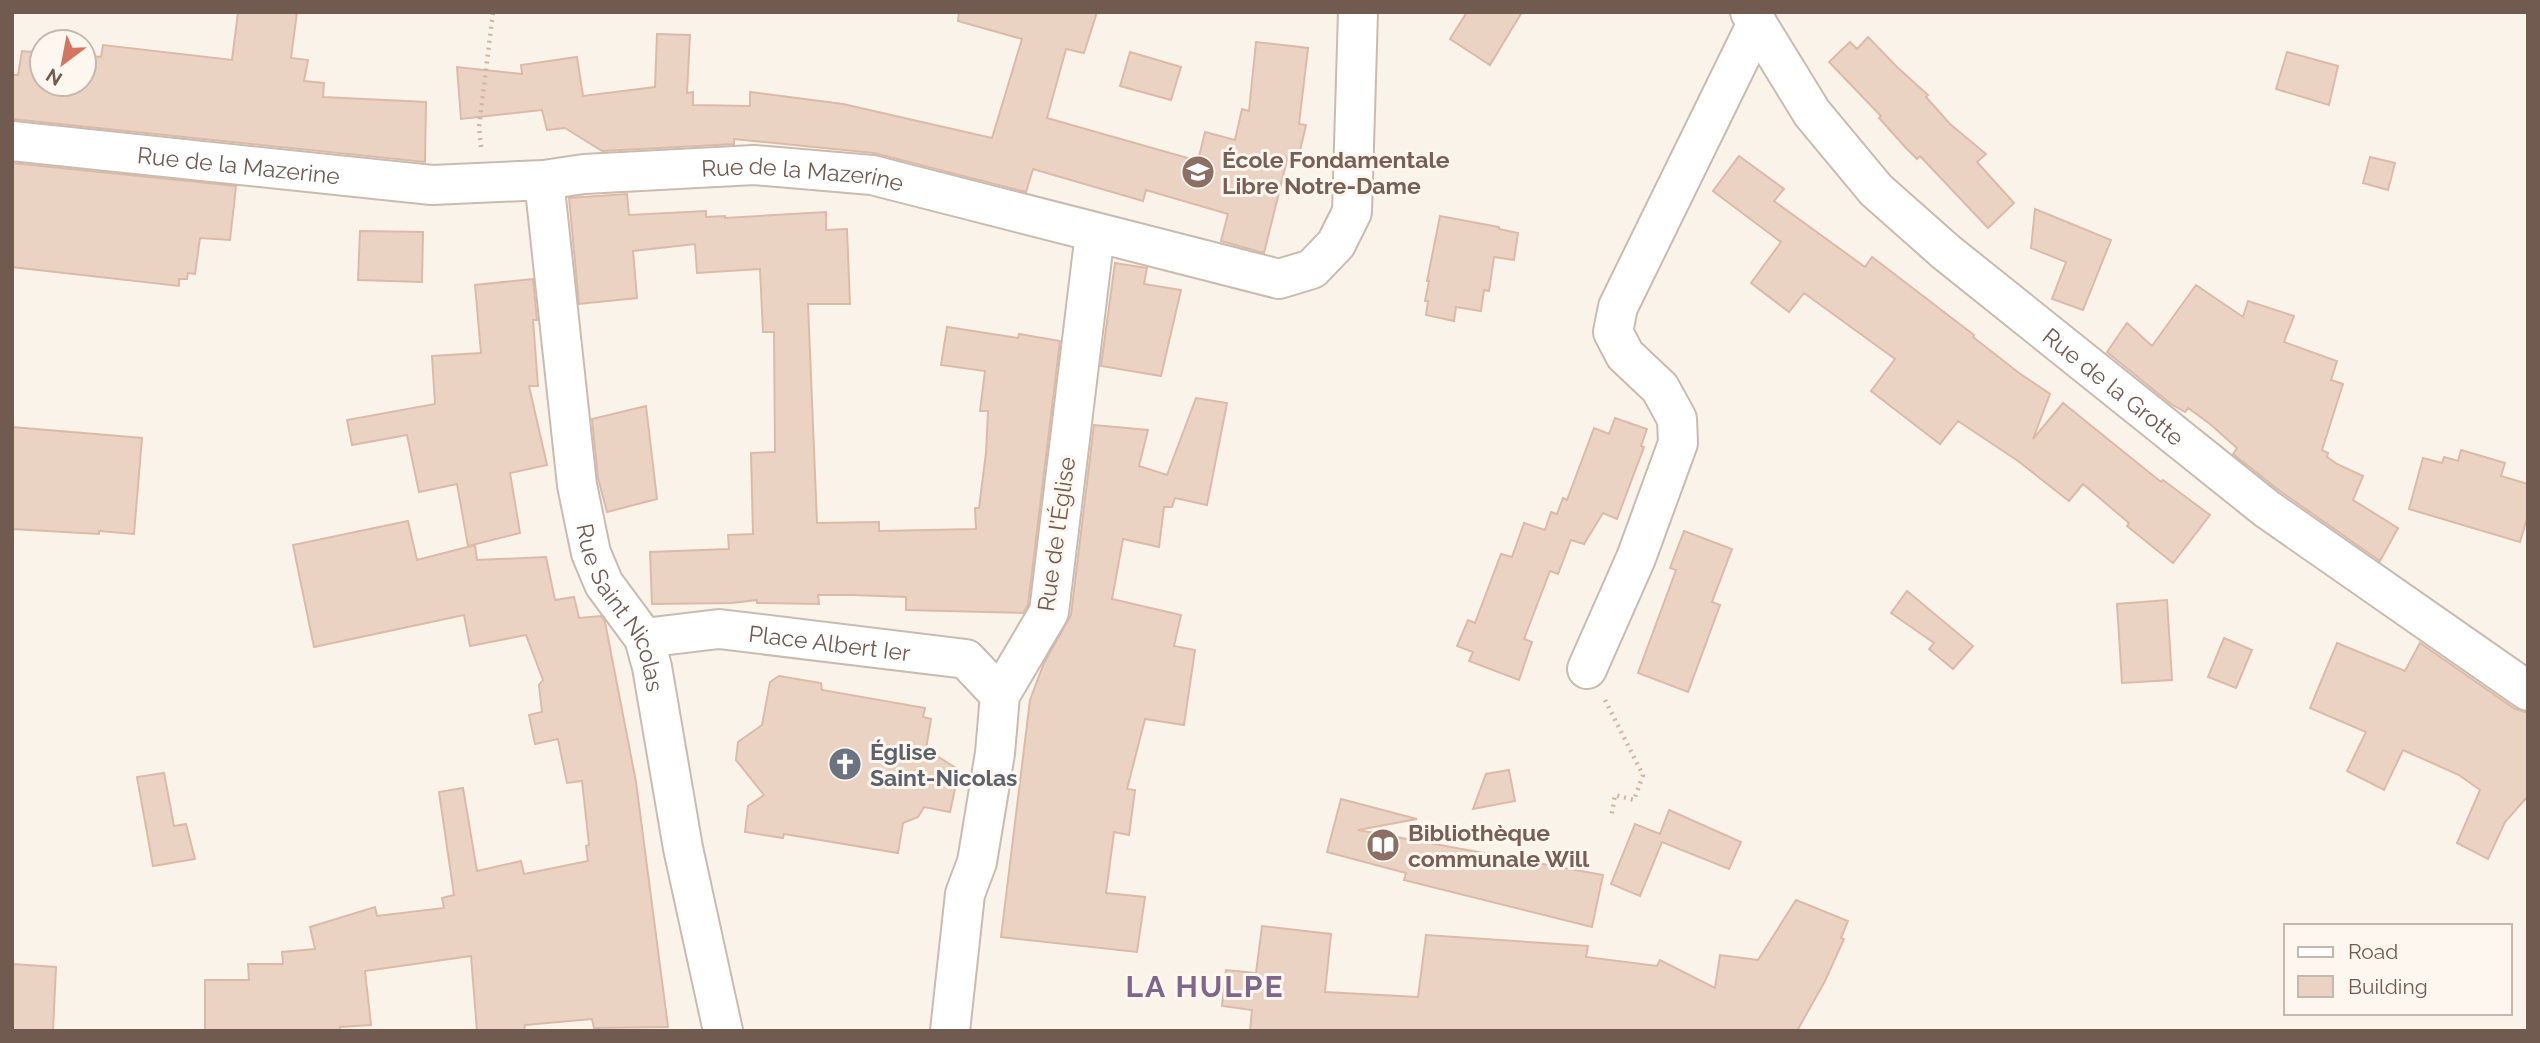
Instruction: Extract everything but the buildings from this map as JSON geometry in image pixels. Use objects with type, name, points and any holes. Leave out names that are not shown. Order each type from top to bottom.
[{"type":"street","name":"Rue de la Mazerine","points":[[12,141],[432,185],[754,165],[872,174],[1279,279],[1312,269],[1336,244],[1352,212],[1358,12]]},
{"type":"street","name":"Rue de la Grotte","points":[[1587,669],[1636,558],[1678,443],[1677,419],[1660,388],[1625,355],[1613,332],[1618,307],[1754,18]]},
{"type":"street","name":"Rue de la Grotte","points":[[1754,18],[1812,113],[1876,190],[1946,252],[2267,509],[2528,691]]},
{"type":"street","name":"Rue Saint Nicolas","points":[[544,180],[577,485],[591,553],[604,584],[644,638],[652,667],[683,848],[723,1031]]},
{"type":"street","name":"Rue de l'Église","points":[[950,1031],[965,894],[977,862],[995,753],[1000,695],[1049,612],[1095,233]]},
{"type":"street","name":"Place Albert Ier","points":[[644,638],[719,629],[965,659],[1000,695]]},
{"type":"path","points":[[485,182],[479,127],[494,12]]},
{"type":"path","points":[[1587,669],[1643,775],[1634,800],[1615,796],[1611,818]]},
{"type":"place","name":"École Fondamentale Libre Notre-Dame","points":[[1198,172]]},
{"type":"place","name":"Église Saint-Nicolas","points":[[845,764]]},
{"type":"place","name":"Bibliothèque communale Will","points":[[1383,845]]},
{"type":"district","name":"LA HULPE","points":[[1205,986]]}]
